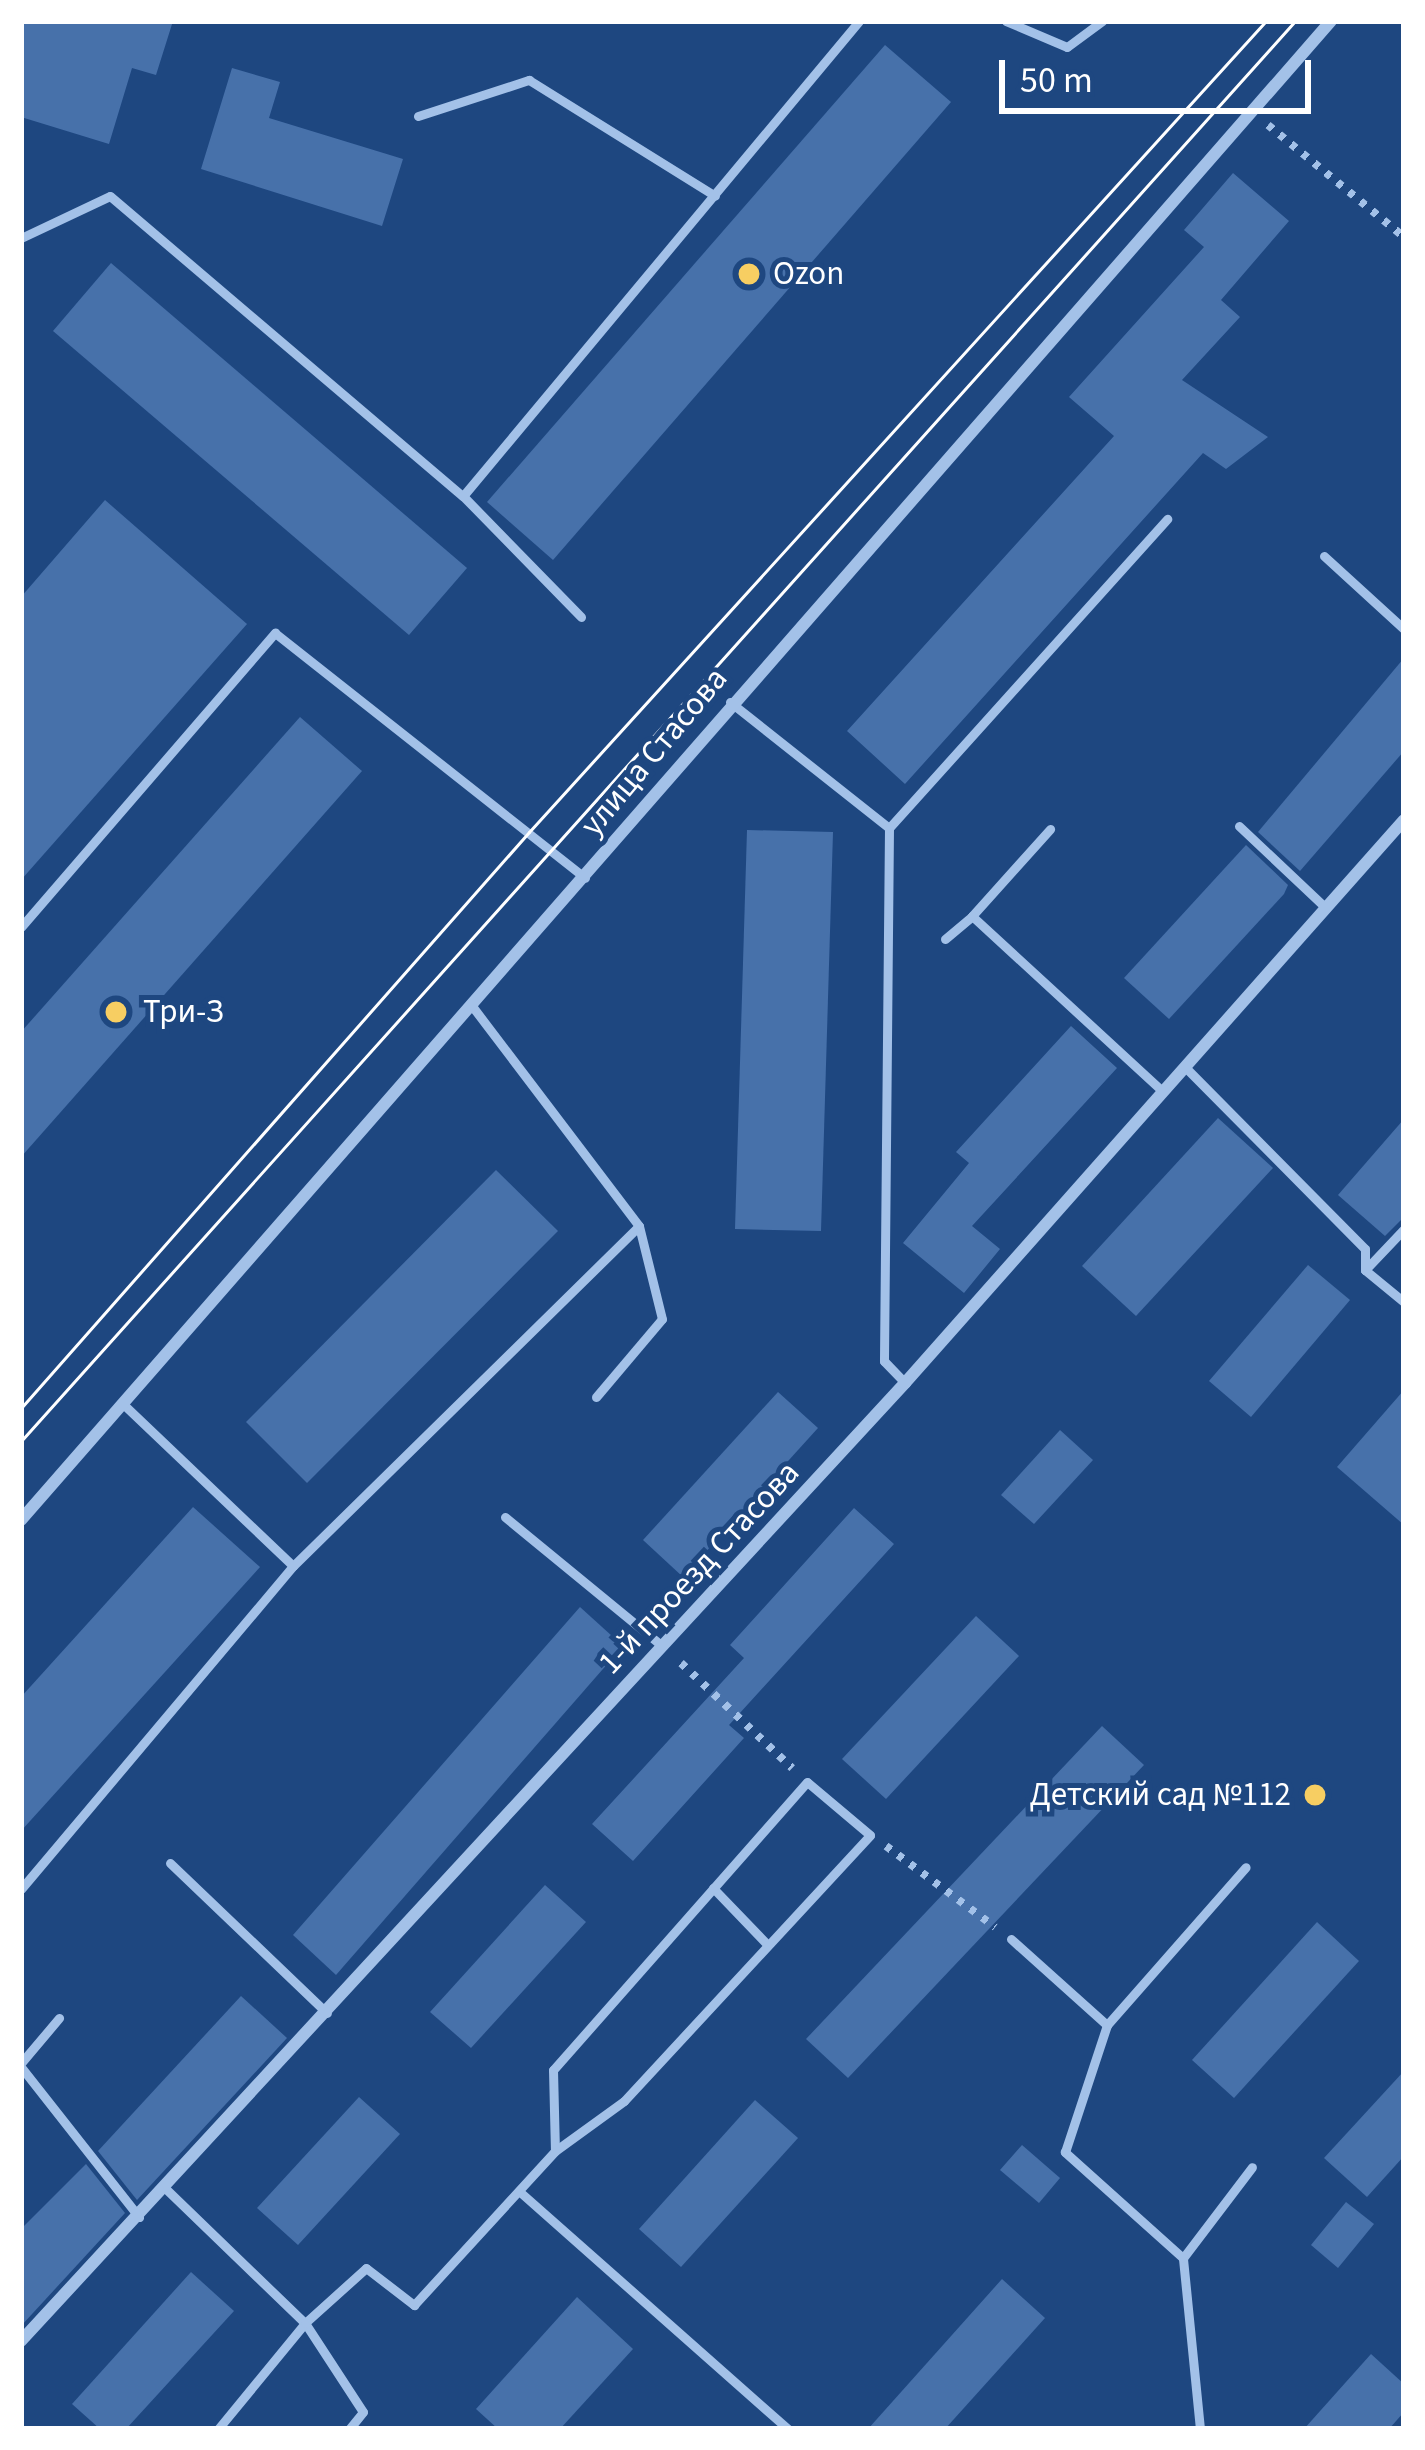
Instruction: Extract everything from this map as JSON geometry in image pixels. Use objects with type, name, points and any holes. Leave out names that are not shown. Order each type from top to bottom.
[{"type":"street","name":"улица Стасова","points":[[21,1520],[474,1009],[730,702],[1248,109],[1331,21]]},
{"type":"street","name":"1-й проезд Стасова","points":[[21,2341],[905,1383],[1404,820]]},
{"type":"lane","points":[[463,496],[860,21]]},
{"type":"lane","points":[[1006,21],[1067,47],[1102,21]]},
{"type":"lane","points":[[418,116],[530,80],[716,196]]},
{"type":"lane","points":[[21,238],[110,196],[463,496],[581,617]]},
{"type":"lane","points":[[905,1383],[884,1361],[889,828],[1167,519]]},
{"type":"lane","points":[[1324,556],[1404,629]]},
{"type":"lane","points":[[21,927],[275,633],[585,878]]},
{"type":"lane","points":[[730,702],[889,828]]},
{"type":"lane","points":[[1239,826],[1325,908]]},
{"type":"lane","points":[[946,939],[1050,830]]},
{"type":"lane","points":[[972,916],[1161,1090]]},
{"type":"lane","points":[[474,1009],[640,1226],[662,1318],[596,1397]]},
{"type":"lane","points":[[1185,1067],[1365,1249],[1365,1270],[1404,1303]]},
{"type":"lane","points":[[21,1889],[293,1565],[640,1226]]},
{"type":"lane","points":[[1365,1270],[1404,1229]]},
{"type":"lane","points":[[122,1403],[293,1565]]},
{"type":"lane","points":[[505,1517],[662,1646]]},
{"type":"lane","points":[[218,2429],[305,2323],[366,2268],[414,2305],[555,2151],[624,2101],[765,1942],[870,1835],[807,1782],[553,2070],[555,2151]]},
{"type":"lane","points":[[170,1863],[327,2013]]},
{"type":"lane","points":[[1200,2429],[1183,2258],[1065,2152],[1107,2025],[1246,1867]]},
{"type":"lane","points":[[713,1888],[765,1942]]},
{"type":"lane","points":[[1011,1939],[1107,2025]]},
{"type":"lane","points":[[59,2018],[21,2065],[139,2217]]},
{"type":"lane","points":[[1183,2258],[1252,2167]]},
{"type":"lane","points":[[166,2189],[305,2323],[363,2412],[349,2429]]},
{"type":"lane","points":[[520,2192],[788,2429]]},
{"type":"path","points":[[1248,109],[1404,237]]},
{"type":"path","points":[[662,1646],[807,1782]]},
{"type":"path","points":[[870,1835],[1011,1939]]},
{"type":"building","points":[[21,21],[173,21],[156,75],[132,68],[109,144],[21,117]]},
{"type":"building","points":[[885,45],[951,102],[553,560],[487,502]]},
{"type":"building","points":[[232,68],[280,82],[269,118],[403,159],[382,226],[201,169]]},
{"type":"building","points":[[1233,173],[1289,221],[1221,300],[1240,317],[1182,380],[1268,437],[1226,469],[1203,453],[905,784],[847,731],[1114,436],[1069,397],[1204,247],[1184,230]]},
{"type":"building","points":[[111,263],[467,568],[409,635],[53,331]]},
{"type":"building","points":[[105,500],[247,624],[21,880],[21,597]]},
{"type":"building","points":[[1404,658],[1404,751],[1300,871],[1258,832]]},
{"type":"building","points":[[300,717],[362,771],[21,1157],[21,1032]]},
{"type":"building","points":[[747,830],[833,832],[821,1231],[735,1229]]},
{"type":"building","points":[[1246,845],[1288,885],[1169,1019],[1124,978]]},
{"type":"building","points":[[1071,1026],[1117,1068],[972,1226],[1000,1249],[964,1293],[903,1243],[969,1163],[956,1152]]},
{"type":"building","points":[[1218,1118],[1273,1168],[1136,1316],[1082,1266]]},
{"type":"building","points":[[1404,1119],[1404,1217],[1385,1236],[1338,1195]]},
{"type":"building","points":[[496,1170],[558,1231],[307,1483],[246,1422]]},
{"type":"building","points":[[1308,1265],[1350,1300],[1251,1417],[1209,1381]]},
{"type":"building","points":[[1404,1390],[1404,1525],[1337,1467]]},
{"type":"building","points":[[778,1392],[818,1428],[683,1577],[643,1540]]},
{"type":"building","points":[[1060,1430],[1093,1460],[1034,1524],[1001,1495]]},
{"type":"building","points":[[193,1507],[260,1567],[21,1831],[21,1697]]},
{"type":"building","points":[[854,1508],[894,1544],[729,1725],[744,1738],[633,1861],[592,1824],[744,1658],[730,1645]]},
{"type":"building","points":[[580,1607],[623,1646],[336,1975],[293,1935]]},
{"type":"building","points":[[976,1616],[1019,1656],[886,1799],[842,1759]]},
{"type":"building","points":[[1102,1726],[1144,1765],[848,2078],[806,2039]]},
{"type":"building","points":[[545,1885],[586,1922],[471,2048],[430,2012]]},
{"type":"building","points":[[1317,1922],[1359,1961],[1234,2098],[1192,2060]]},
{"type":"building","points":[[241,1996],[287,2038],[137,2200],[98,2151]]},
{"type":"building","points":[[1404,2071],[1404,2156],[1367,2197],[1324,2158]]},
{"type":"building","points":[[359,2097],[400,2134],[298,2245],[257,2208]]},
{"type":"building","points":[[755,2100],[798,2138],[681,2267],[639,2229]]},
{"type":"building","points":[[1022,2145],[1060,2178],[1039,2203],[1000,2170]]},
{"type":"building","points":[[86,2164],[125,2213],[21,2326],[21,2229]]},
{"type":"building","points":[[1346,2202],[1374,2224],[1338,2268],[1311,2245]]},
{"type":"building","points":[[191,2272],[234,2311],[126,2429],[100,2429],[72,2404]]},
{"type":"building","points":[[1002,2279],[1045,2318],[945,2429],[868,2429]]},
{"type":"building","points":[[577,2297],[633,2349],[560,2429],[498,2429],[476,2409]]},
{"type":"building","points":[[1371,2354],[1404,2384],[1404,2412],[1389,2429],[1304,2429]]},
{"type":"tram line","points":[[21,1408],[529,832],[1266,21]]},
{"type":"tram line","points":[[21,1441],[1295,21]]},
{"type":"place","name":"Ozon","points":[[749,274]]},
{"type":"place","name":"Три-З","points":[[116,1012]]},
{"type":"place","name":"Детский сад №112","points":[[1315,1795]]}]
